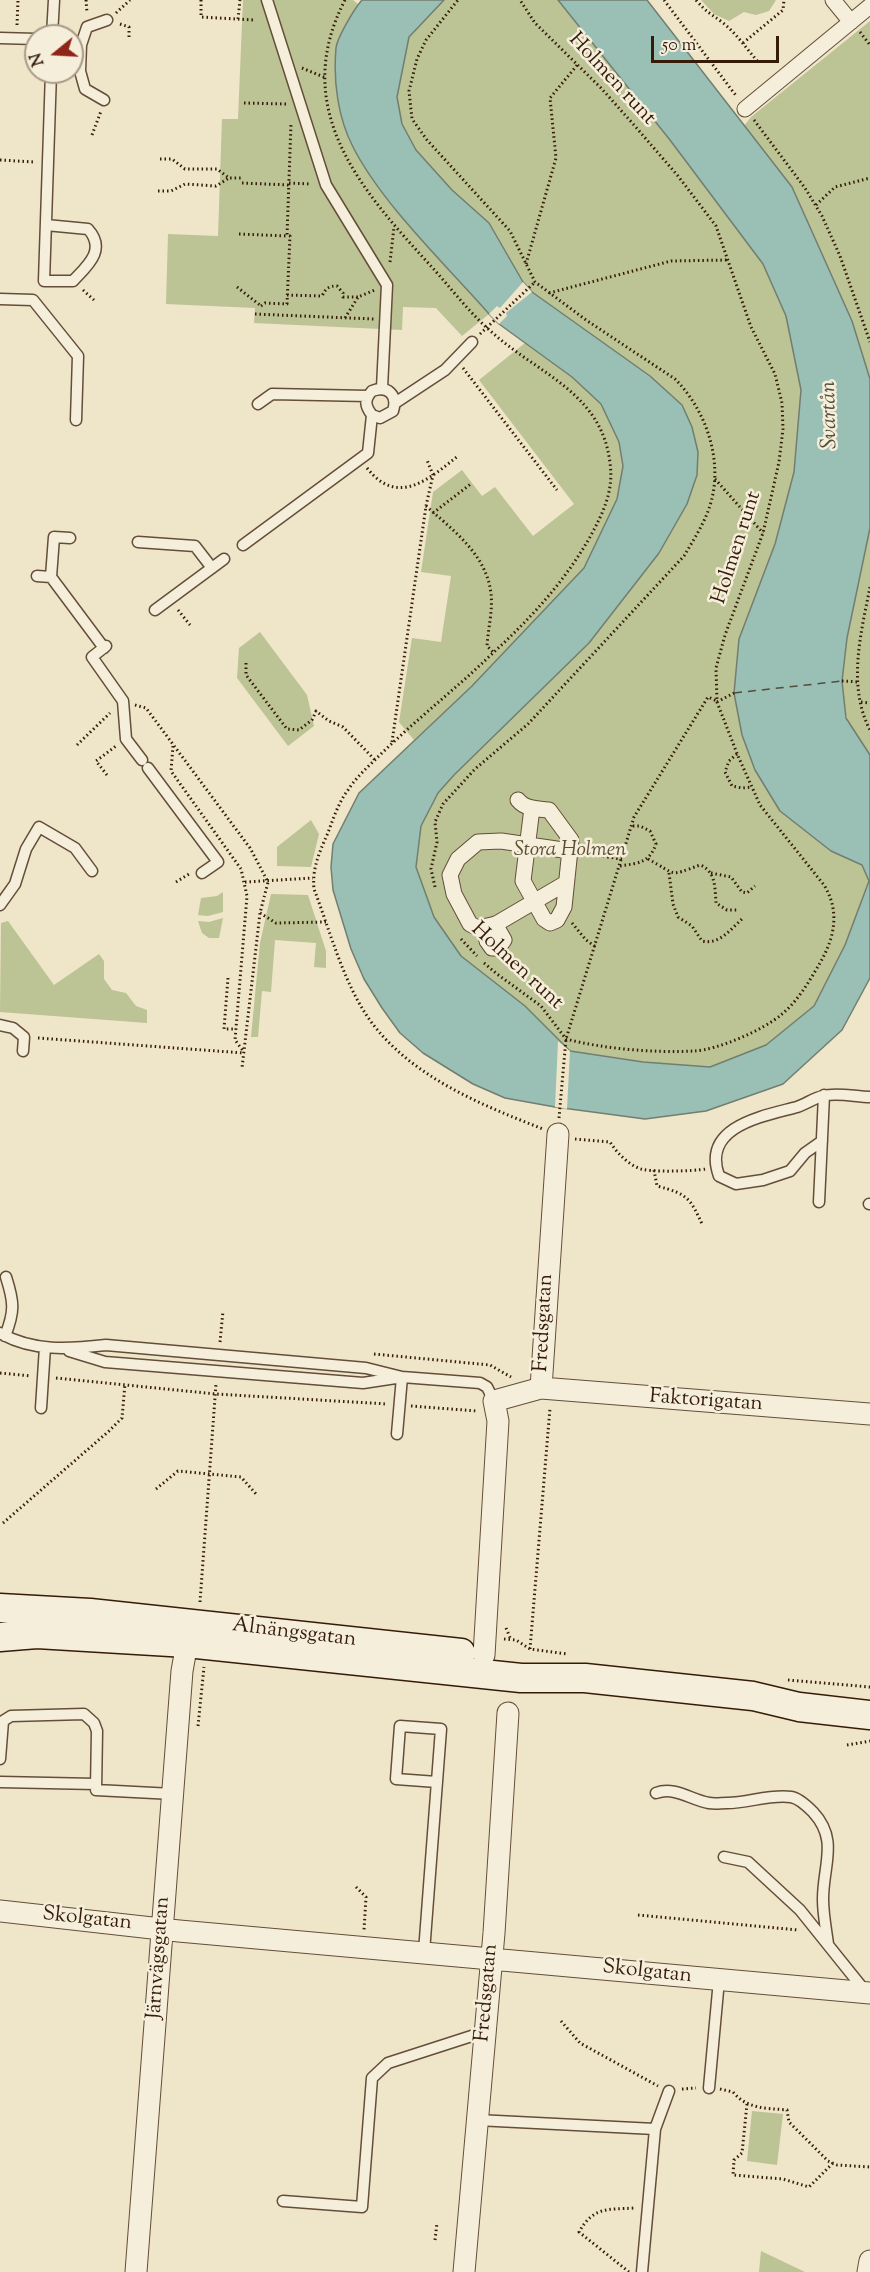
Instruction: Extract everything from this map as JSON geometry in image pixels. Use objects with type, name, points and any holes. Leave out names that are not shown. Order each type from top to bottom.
[{"type":"main road","name":"Alnängsgatan","points":[[0,1608],[90,1613],[193,1624],[346,1661],[484,1655],[581,1667],[753,1696],[799,1707],[870,1715]]},
{"type":"main road","name":"Alnängsgatan","points":[[0,1637],[193,1624]]},
{"type":"main road","name":"Alnängsgatan","points":[[753,1696],[795,1694],[870,1699]]},
{"type":"street","points":[[833,0],[851,22]]},
{"type":"street","points":[[745,109],[870,6]]},
{"type":"street","points":[[518,800],[521,804],[532,808],[549,810],[571,840],[562,910],[557,920],[550,923],[544,919],[523,881],[532,808]]},
{"type":"street","points":[[566,883],[490,926],[478,928],[471,924],[450,885],[453,867],[458,859],[478,842],[489,840],[570,851]]},
{"type":"street","name":"Fredsgatan","points":[[495,1407],[546,1396],[558,1134]]},
{"type":"street","name":"Faktorigatan","points":[[546,1396],[870,1414]]},
{"type":"street","points":[[484,1655],[498,1421],[495,1407]]},
{"type":"street","name":"Järnvägsgatan","points":[[136,2272],[182,1671],[193,1624]]},
{"type":"street","name":"Fredsgatan","points":[[464,2272],[491,1958],[508,1713]]},
{"type":"street","name":"Skolgatan","points":[[0,1911],[869,1993]]},
{"type":"street","points":[[868,2272],[870,2261]]},
{"type":"lane","points":[[53,24],[54,0]]},
{"type":"lane","points":[[267,0],[326,185],[387,285],[382,388]]},
{"type":"lane","points":[[84,32],[87,27],[107,20]]},
{"type":"lane","points":[[0,38],[24,39]]},
{"type":"lane","points":[[46,225],[88,229],[95,236],[96,249],[93,259],[73,281],[44,281],[51,84]]},
{"type":"lane","points":[[84,84],[85,89],[104,100]]},
{"type":"lane","points":[[0,298],[33,300],[78,356],[76,420]]},
{"type":"lane","points":[[395,403],[445,370],[472,342]]},
{"type":"lane","points":[[387,389],[393,394],[395,403],[393,411],[380,418],[372,415],[367,410],[368,396],[372,391],[387,389]]},
{"type":"lane","points":[[258,404],[272,394],[368,396]]},
{"type":"lane","points":[[243,545],[368,453],[372,415]]},
{"type":"lane","points":[[70,538],[54,537],[51,577],[105,647],[92,657],[123,701],[126,739],[218,862],[202,873]]},
{"type":"lane","points":[[138,542],[195,546],[212,568]]},
{"type":"lane","points":[[155,610],[224,559]]},
{"type":"lane","points":[[37,576],[51,577]]},
{"type":"lane","points":[[0,904],[15,884],[27,849],[39,827],[75,848],[92,871]]},
{"type":"lane","points":[[0,1025],[13,1028],[24,1037],[23,1051]]},
{"type":"lane","points":[[822,1141],[805,1153],[790,1171],[763,1180],[736,1184],[719,1176],[716,1168],[722,1139],[742,1123],[802,1105],[824,1095],[870,1097]]},
{"type":"lane","points":[[819,1202],[824,1095]]},
{"type":"lane","points":[[6,1277],[14,1299],[12,1318],[3,1335],[22,1343],[65,1349],[106,1345],[366,1368],[402,1377],[480,1383],[487,1387],[495,1407]]},
{"type":"lane","points":[[41,1408],[45,1347]]},
{"type":"lane","points":[[65,1349],[105,1362],[363,1383],[402,1377]]},
{"type":"lane","points":[[397,1434],[402,1377]]},
{"type":"lane","points":[[0,1759],[3,1721],[11,1716],[84,1714],[94,1724],[97,1731],[96,1790],[172,1794]]},
{"type":"lane","points":[[424,1952],[441,1729],[400,1726],[396,1779],[436,1782]]},
{"type":"lane","points":[[0,1782],[96,1784]]},
{"type":"lane","points":[[656,1793],[662,1791],[679,1793],[708,1803],[738,1803],[771,1797],[793,1797],[808,1807],[822,1822],[830,1845],[824,1878],[823,1902],[828,1944]]},
{"type":"lane","points":[[724,1857],[748,1862],[800,1910],[869,1993]]},
{"type":"lane","points":[[709,2088],[719,1980]]},
{"type":"lane","points":[[283,2200],[362,2207],[372,2078],[388,2063],[484,2032]]},
{"type":"lane","points":[[642,2272],[655,2129],[669,2091]]},
{"type":"lane","points":[[477,2120],[655,2129]]},
{"type":"path","points":[[16,39],[18,0]]},
{"type":"path","points":[[107,20],[130,0]]},
{"type":"path","points":[[201,0],[201,17],[254,20]]},
{"type":"path","points":[[238,19],[240,0]]},
{"type":"path","points":[[345,0],[330,37],[326,78],[330,115],[343,152],[353,171],[394,225],[486,327],[506,345],[567,388],[587,407],[599,423],[609,451],[611,483],[605,506],[579,555],[544,602],[494,652],[392,743],[347,790],[315,863],[314,889],[356,996],[367,1016],[395,1047],[420,1068],[492,1109],[572,1139],[610,1142],[618,1154],[640,1169],[692,1171],[716,1168]]},
{"type":"path","name":"Holmen runt","points":[[437,892],[431,868],[437,842],[435,822],[443,804],[475,769],[528,724],[684,556],[696,538],[711,503],[715,479],[714,455],[705,424],[685,389],[675,379],[586,320],[535,282],[510,231],[427,140],[412,118],[409,91],[417,59],[426,40],[458,0]]},
{"type":"path","name":"Holmen runt","points":[[456,932],[470,950],[497,974],[541,1006],[566,1039],[614,1048],[696,1051],[759,1030],[783,1014],[801,992],[825,954],[835,913],[824,885],[760,805],[717,702],[716,668],[762,533],[779,462],[783,429],[782,403],[775,374],[751,327],[716,226],[678,176],[578,64],[536,23],[520,0]]},
{"type":"path","points":[[664,0],[816,205],[840,256],[870,342]]},
{"type":"path","points":[[696,0],[710,15],[722,22],[758,62]]},
{"type":"path","points":[[743,43],[783,10],[784,0]]},
{"type":"path","points":[[107,20],[129,27],[129,38]]},
{"type":"path","points":[[287,62],[326,78]]},
{"type":"path","points":[[526,264],[556,158],[550,98],[578,64]]},
{"type":"path","points":[[92,135],[104,100]]},
{"type":"path","points":[[244,103],[292,105]]},
{"type":"path","points":[[286,236],[291,116]]},
{"type":"path","points":[[160,159],[172,159],[185,169],[217,170],[229,178]]},
{"type":"path","points":[[0,160],[48,163]]},
{"type":"path","points":[[816,205],[835,187],[870,177]]},
{"type":"path","points":[[158,191],[171,191],[185,184],[216,186],[229,178],[242,178]]},
{"type":"path","points":[[242,183],[326,185]]},
{"type":"path","points":[[287,295],[322,296],[330,286],[338,286],[343,297],[358,297],[387,285],[394,225]]},
{"type":"path","points":[[239,234],[290,236],[287,304],[265,303],[261,306]]},
{"type":"path","points":[[549,292],[671,261],[728,260]]},
{"type":"path","points":[[486,327],[535,282]]},
{"type":"path","points":[[237,287],[261,306]]},
{"type":"path","points":[[345,318],[358,297]]},
{"type":"path","points":[[261,306],[261,314]]},
{"type":"path","points":[[255,314],[385,320]]},
{"type":"path","points":[[456,359],[557,490]]},
{"type":"path","points":[[361,459],[372,474],[383,482],[410,487],[433,476],[458,456]]},
{"type":"path","points":[[392,743],[426,506],[433,476],[427,460]]},
{"type":"path","points":[[715,479],[762,533]]},
{"type":"path","points":[[434,513],[472,483]]},
{"type":"path","points":[[426,506],[469,547],[482,568],[491,595],[487,645],[494,652]]},
{"type":"path","points":[[870,587],[858,646],[861,702],[870,730]]},
{"type":"path","points":[[170,599],[189,625]]},
{"type":"path","points":[[246,663],[246,675],[286,729],[299,730],[312,720],[316,711],[329,722],[343,727],[375,760]]},
{"type":"path","points":[[842,681],[859,682]]},
{"type":"path","points":[[560,1108],[566,1039],[596,948],[634,817],[708,697],[717,702],[734,693]]},
{"type":"path","points":[[77,745],[123,701],[146,708],[250,848],[268,882],[260,913],[242,1068]]},
{"type":"path","points":[[861,702],[870,703]]},
{"type":"path","points":[[106,775],[96,761],[126,739]]},
{"type":"path","points":[[173,745],[171,771],[231,852],[241,869],[245,882],[247,896],[236,1029],[236,1040],[244,1053]]},
{"type":"path","points":[[737,754],[729,761],[725,772],[732,786],[752,787]]},
{"type":"path","points":[[620,866],[648,859],[656,844],[650,831],[640,826],[632,826]]},
{"type":"path","points":[[570,851],[622,859]]},
{"type":"path","points":[[648,859],[669,873],[677,875],[700,866],[711,873],[731,877],[742,892],[747,893],[755,886]]},
{"type":"path","points":[[669,873],[673,904],[678,917],[692,926],[702,941],[708,943],[718,940],[742,919]]},
{"type":"path","points":[[711,873],[716,903],[727,910],[738,910]]},
{"type":"path","points":[[245,882],[313,878]]},
{"type":"path","points":[[562,910],[586,940],[596,948]]},
{"type":"path","points":[[260,913],[276,923],[326,922]]},
{"type":"path","points":[[228,978],[224,1029],[236,1029]]},
{"type":"path","points":[[24,1037],[244,1053]]},
{"type":"path","points":[[654,1170],[657,1186],[674,1190],[691,1200],[704,1226]]},
{"type":"path","points":[[0,1373],[216,1394],[400,1405],[495,1407]]},
{"type":"path","points":[[3,1523],[122,1418],[125,1384]]},
{"type":"path","points":[[193,1624],[199,1599],[216,1394]]},
{"type":"path","points":[[530,1649],[546,1396]]},
{"type":"path","points":[[156,1489],[178,1471],[242,1477],[257,1495]]},
{"type":"path","points":[[484,1655],[516,1640],[530,1649],[581,1667]]},
{"type":"path","points":[[782,1679],[870,1687]]},
{"type":"path","points":[[847,1745],[870,1741]]},
{"type":"path","points":[[356,1887],[366,1897],[363,1947]]},
{"type":"path","points":[[638,1915],[818,1932]]},
{"type":"path","points":[[747,2104],[742,2153],[734,2160],[733,2175],[783,2179],[809,2187],[833,2163]]},
{"type":"path","points":[[629,2272],[579,2232],[588,2217],[601,2211],[648,2208]]},
{"type":"path","points":[[435,2240],[437,2223]]},
{"type":"green space","points":[[243,0],[353,0],[358,4],[336,46],[336,83],[375,180],[397,211],[489,314],[462,336],[436,308],[403,307],[402,330],[254,323],[255,308],[166,304],[168,234],[218,236],[222,119],[238,119]]},
{"type":"green space","name":"Stora Holmen","points":[[444,0],[558,0],[670,140],[763,264],[786,316],[801,390],[794,472],[734,693],[742,735],[755,770],[831,851],[862,865],[869,881],[845,945],[814,1006],[766,1045],[710,1067],[643,1062],[570,1051],[524,1006],[461,956],[434,917],[416,868],[421,826],[438,793],[589,643],[659,553],[697,475],[698,452],[692,427],[682,405],[650,376],[532,292],[523,282],[489,223],[452,190],[416,150],[402,124],[397,97],[409,37]]},
{"type":"green space","points":[[701,0],[776,0],[769,11],[756,15],[744,12],[729,21],[714,14]]},
{"type":"green space","points":[[870,21],[870,379],[792,187],[744,126],[751,117]]},
{"type":"green space","points":[[525,343],[572,377],[601,404],[619,442],[623,466],[617,499],[584,568],[472,686],[414,740],[399,722],[412,638],[441,642],[451,576],[421,572],[433,492],[462,470],[482,496],[495,487],[533,536],[574,504],[479,380]]},
{"type":"green space","points":[[870,528],[870,755],[846,715],[843,670],[849,622]]},
{"type":"green space","points":[[260,632],[307,695],[314,726],[288,746],[237,678],[239,648]]},
{"type":"green space","points":[[311,820],[319,834],[311,867],[277,866],[277,847]]},
{"type":"green space","points":[[223,892],[223,912],[208,916],[198,915],[201,898],[217,896]]},
{"type":"green space","points":[[271,894],[308,895],[326,951],[326,968],[314,967],[316,943],[275,940],[271,992],[262,991],[258,1037],[251,1037],[260,943]]},
{"type":"green space","points":[[223,918],[219,938],[209,938],[202,933],[198,921],[209,922]]},
{"type":"green space","points":[[8,921],[54,985],[99,954],[104,961],[104,979],[112,990],[126,993],[136,1006],[147,1010],[147,1023],[0,1012],[1,923]]},
{"type":"green space","points":[[752,2111],[783,2114],[777,2165],[747,2161]]},
{"type":"green space","points":[[761,2251],[805,2272],[759,2272]]},
{"type":"water","name":"Svartån","points":[[362,0],[444,0],[409,37],[397,97],[402,124],[416,150],[452,190],[489,223],[523,282],[532,292],[650,376],[682,405],[692,427],[698,452],[697,475],[687,504],[659,553],[589,643],[438,793],[421,826],[416,867],[434,917],[461,956],[525,1006],[570,1051],[643,1062],[710,1067],[766,1045],[814,1006],[845,945],[869,881],[862,865],[831,851],[780,811],[755,770],[742,735],[734,693],[739,639],[775,544],[794,472],[801,390],[786,316],[763,264],[670,140],[558,0],[647,0],[792,187],[852,321],[870,379],[870,528],[847,638],[842,681],[846,718],[870,755],[870,978],[842,1030],[783,1084],[706,1111],[645,1119],[505,1098],[473,1084],[423,1053],[400,1033],[364,979],[351,949],[333,890],[331,867],[333,844],[359,793],[472,686],[584,568],[617,499],[623,466],[619,442],[601,404],[572,377],[499,324],[397,212],[365,169],[348,136],[340,112],[335,73],[336,48],[339,38]]},
{"type":"pier","points":[[523,282],[532,292],[506,313],[507,316],[499,324],[489,314],[497,306],[500,308]]},
{"type":"pier","points":[[558,1041],[570,1051],[567,1109],[555,1107]]},
{"type":"ferry route","points":[[734,693],[842,681]]}]
